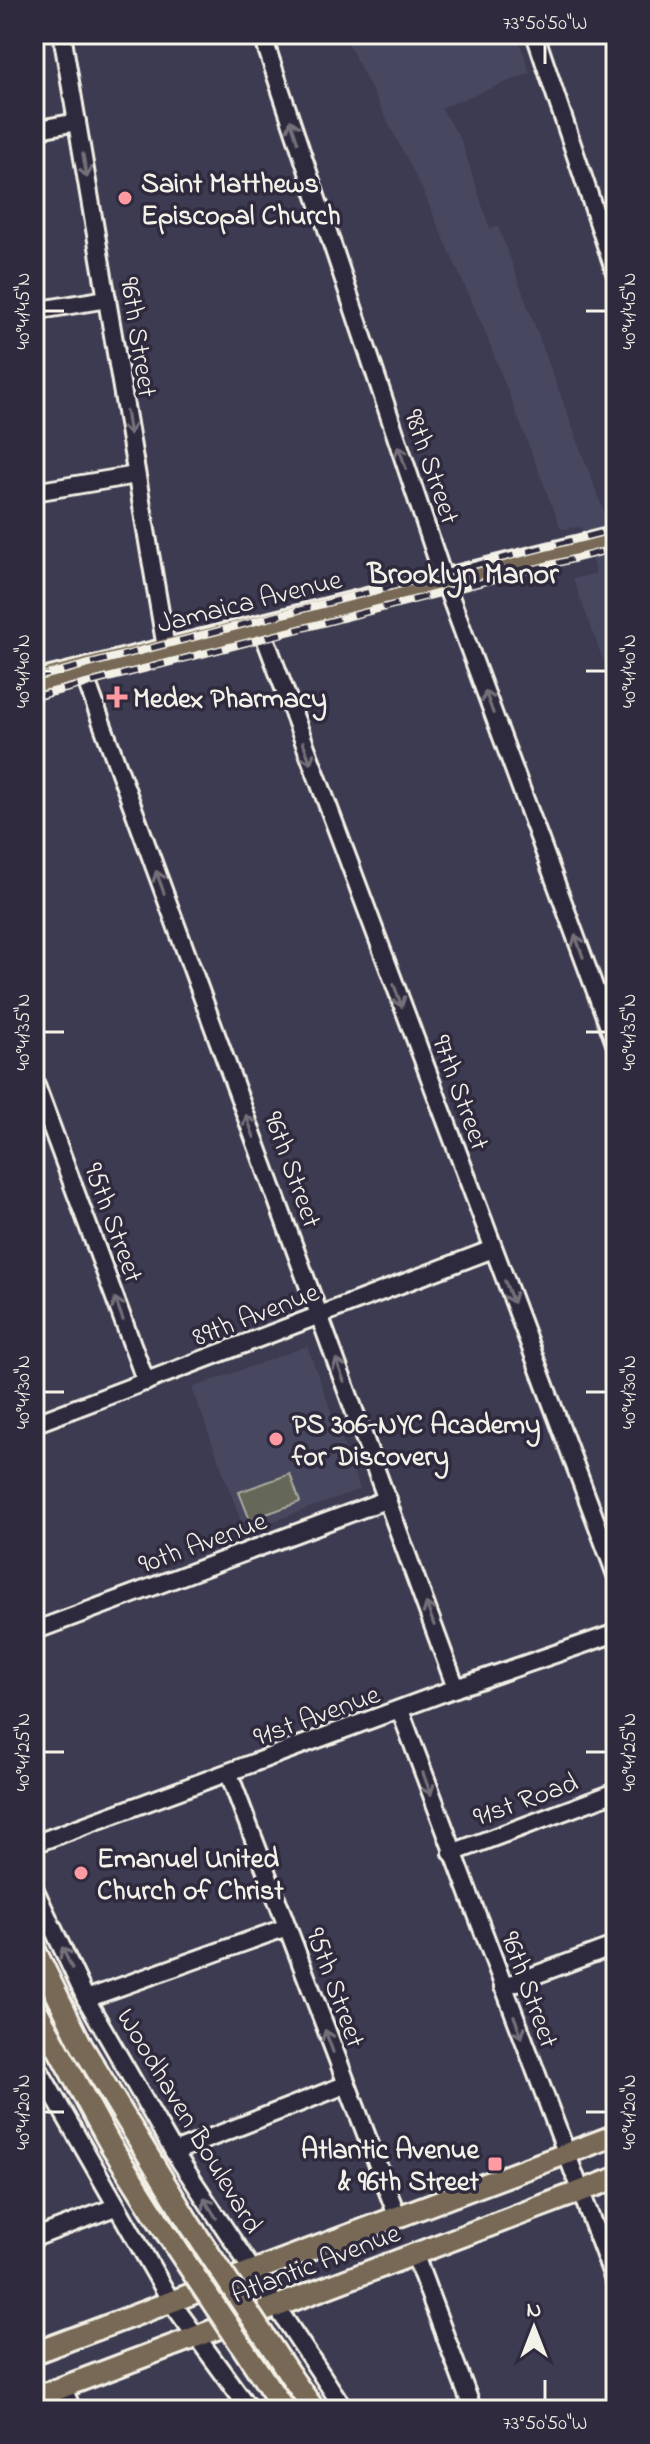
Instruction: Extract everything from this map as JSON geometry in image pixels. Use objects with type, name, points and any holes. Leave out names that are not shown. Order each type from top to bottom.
[{"type":"main road","name":"Jamaica Avenue","points":[[34,682],[616,537]]},
{"type":"main road","name":"Woodhaven Boulevard","points":[[34,1948],[82,2046],[189,2223],[315,2410]]},
{"type":"main road","points":[[34,2005],[110,2144],[285,2410]]},
{"type":"main road","name":"Atlantic Avenue","points":[[34,2353],[252,2274],[616,2135]]},
{"type":"main road","name":"Atlantic Avenue","points":[[34,2398],[616,2178]]},
{"type":"street","name":"96th Street","points":[[62,34],[166,648]]},
{"type":"street","name":"98th Street","points":[[262,34],[444,580],[616,1046]]},
{"type":"street","points":[[535,34],[616,275]]},
{"type":"street","points":[[34,130],[77,122]]},
{"type":"street","points":[[34,311],[107,299]]},
{"type":"street","points":[[34,492],[136,475]]},
{"type":"street","name":"97th Street","points":[[261,627],[616,1575]]},
{"type":"street","name":"96th Street","points":[[82,669],[456,1688]]},
{"type":"street","name":"95th Street","points":[[34,1080],[146,1382]]},
{"type":"street","name":"89th Avenue","points":[[34,1424],[493,1249]]},
{"type":"street","name":"90th Avenue","points":[[34,1631],[388,1499]]},
{"type":"street","name":"91st Avenue","points":[[34,1844],[456,1688],[616,1633]]},
{"type":"street","name":"96th Street","points":[[400,1710],[616,2285]]},
{"type":"street","name":"95th Street","points":[[229,1774],[398,2218]]},
{"type":"street","name":"91st Road","points":[[452,1853],[616,1792]]},
{"type":"street","name":"Woodhaven Boulevard","points":[[34,1888],[86,1999],[174,2152],[345,2410]]},
{"type":"street","points":[[86,1999],[287,1927]]},
{"type":"street","points":[[503,1987],[616,1945]]},
{"type":"street","points":[[34,2061],[172,2303],[250,2410]]},
{"type":"street","points":[[174,2152],[345,2085]]},
{"type":"street","points":[[34,2238],[115,2207]]},
{"type":"street","points":[[598,2237],[616,2231]]},
{"type":"street","points":[[414,2253],[473,2410]]},
{"type":"street","points":[[63,2387],[72,2410]]},
{"type":"shaded area","points":[[343,34],[517,34],[530,73],[441,108],[461,140],[490,229],[498,226],[616,545],[616,695],[573,579],[596,573],[581,527],[561,529],[483,327],[421,187]]},
{"type":"shaded area","name":"PS 306-NYC Academy for Discovery","points":[[307,1346],[360,1489],[245,1532],[192,1388]]},
{"type":"green space","points":[[290,1474],[300,1502],[250,1520],[239,1492]]},
{"type":"railway","points":[[34,678],[616,529]]},
{"type":"railway","points":[[34,697],[616,548]]},
{"type":"place","name":"Saint Matthews Episcopal Church","points":[[125,198]]},
{"type":"place","name":"Medex Pharmacy","points":[[117,697]]},
{"type":"place","name":"PS 306-NYC Academy for Discovery","points":[[276,1439]]},
{"type":"place","name":"Emanuel United Church of Christ","points":[[81,1873]]},
{"type":"place","name":"Atlantic Avenue & 96th Street","points":[[495,2164]]},
{"type":"district","name":"Brooklyn Manor","points":[[463,573]]}]
